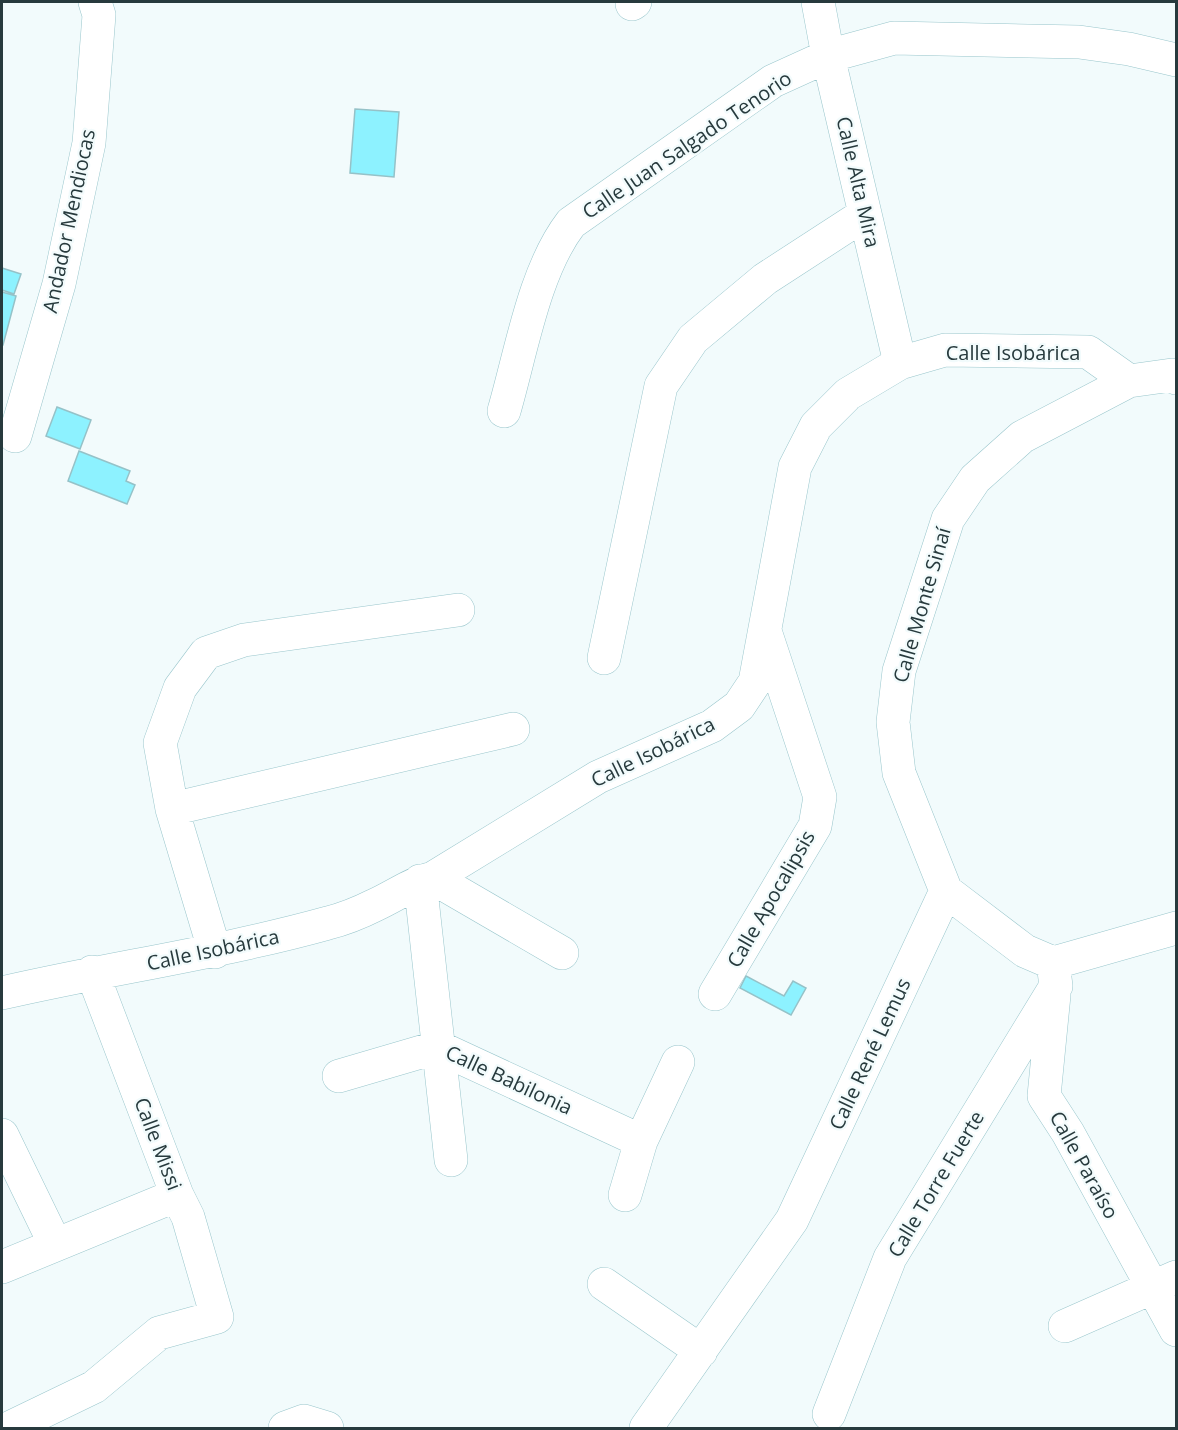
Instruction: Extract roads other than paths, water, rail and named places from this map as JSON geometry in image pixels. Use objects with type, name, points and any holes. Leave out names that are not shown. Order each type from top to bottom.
[{"type":"street","name":"Andador Mendiocas","points":[[15,436],[58,284],[89,143],[99,15],[95,2]]},
{"type":"street","name":"Calle Alta Mira","points":[[818,2],[828,56],[900,363]]},
{"type":"street","name":"Calle Juan Salgado Tenorio","points":[[504,411],[543,274],[555,244],[571,224],[773,81],[828,56],[894,38],[1079,42],[1129,49],[1176,60]]},
{"type":"street","points":[[604,658],[661,386],[693,339],[765,279],[865,214]]},
{"type":"street","name":"Calle Isobárica","points":[[2,993],[92,972],[156,964],[215,952],[331,922],[374,906],[426,880],[598,777],[712,726],[739,706],[755,682],[795,467],[816,426],[848,394],[900,363],[945,350],[1088,352],[1130,381]]},
{"type":"street","name":"Calle Monte Sinaí","points":[[946,891],[915,820],[899,773],[893,722],[899,671],[948,519],[975,479],[1022,437],[1130,381],[1172,375],[1176,378]]},
{"type":"street","points":[[215,952],[172,809],[160,743],[180,688],[206,653],[244,640],[458,610]]},
{"type":"street","name":"Calle Apocalipsis","points":[[715,994],[815,826],[820,796],[765,629]]},
{"type":"street","points":[[172,809],[513,729]]},
{"type":"street","points":[[426,880],[562,953]]},
{"type":"street","points":[[426,880],[438,1047],[451,1160]]},
{"type":"street","points":[[946,891],[1054,974],[1176,928]]},
{"type":"street","name":"Calle René Lemus","points":[[646,1428],[792,1220],[946,891]]},
{"type":"street","name":"Calle Missi","points":[[9,1428],[94,1387],[159,1333],[217,1317],[188,1217],[177,1195],[92,972]]},
{"type":"street","name":"Calle Paraíso","points":[[1054,974],[1044,1096],[1164,1283],[1176,1330]]},
{"type":"street","name":"Calle Torre Fuerte","points":[[829,1414],[890,1258],[1054,974]]},
{"type":"street","name":"Calle Babilonia","points":[[339,1076],[438,1047],[641,1141]]},
{"type":"street","points":[[625,1195],[641,1141],[678,1062]]},
{"type":"street","points":[[2,1135],[55,1244]]},
{"type":"street","points":[[2,1268],[177,1195]]},
{"type":"street","points":[[1065,1326],[1164,1283]]},
{"type":"street","points":[[604,1284],[701,1351]]},
{"type":"street","points":[[285,1428],[304,1421],[327,1428]]}]
